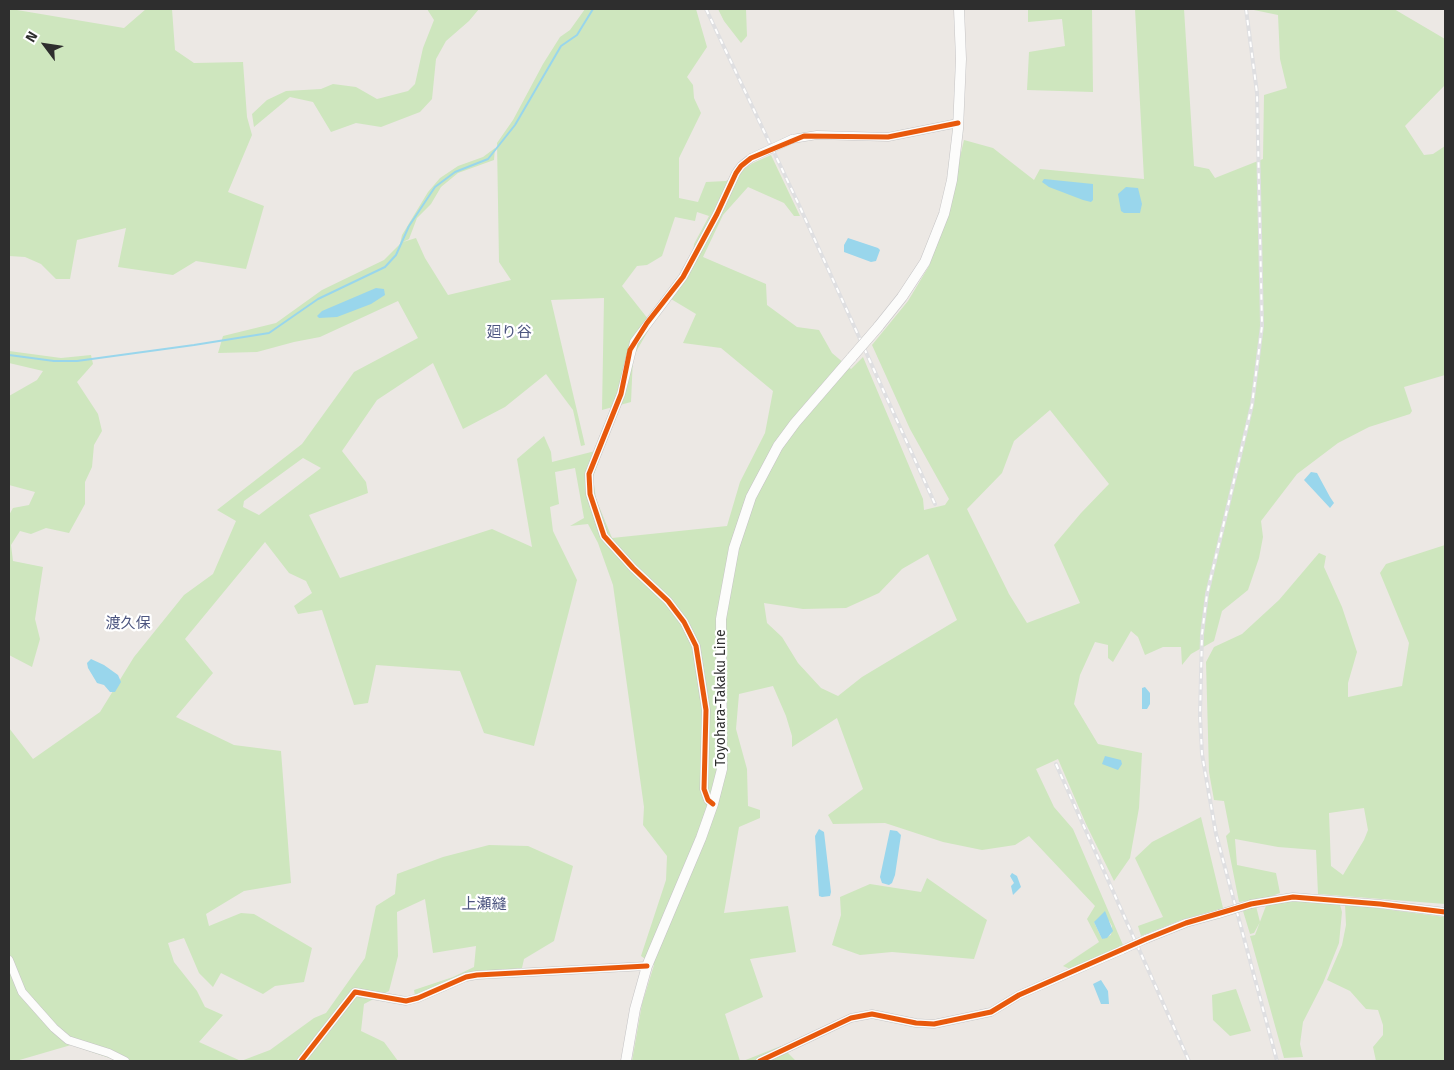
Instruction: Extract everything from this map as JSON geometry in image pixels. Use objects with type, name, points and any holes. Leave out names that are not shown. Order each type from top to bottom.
[{"type":"main road","points":[[958,123],[961,59],[959,9]]},
{"type":"main road","name":"Toyohara-Takaku Line","points":[[626,1061],[635,1009],[647,966],[713,804],[722,769],[721,620],[734,548],[751,497],[778,446],[795,423],[878,327],[915,279],[935,240],[944,214],[952,180],[958,123]]},
{"type":"street","points":[[713,804],[708,800],[704,789],[706,710],[696,646],[684,622],[668,601],[633,568],[604,536],[590,494],[589,474],[621,394],[634,342],[683,277],[718,214],[740,166],[752,158],[792,140],[811,136],[888,137],[958,123]]},
{"type":"street","points":[[760,1061],[851,1018],[872,1014],[934,1024],[991,1012],[1019,995],[1146,939],[1186,923],[1251,904],[1293,897],[1380,904],[1445,912]]},
{"type":"street","points":[[9,960],[22,992],[54,1028],[68,1040],[109,1053],[125,1061]]},
{"type":"street","points":[[302,1061],[355,992],[406,1001],[418,998],[466,977],[477,975],[647,966]]},
{"type":"green space","points":[[11,9],[124,28],[146,9],[172,9],[175,50],[194,63],[243,62],[247,117],[252,135],[228,192],[264,206],[246,269],[196,261],[173,275],[118,267],[126,228],[77,240],[70,279],[56,279],[41,264],[25,257],[9,256],[9,12]]},
{"type":"green space","points":[[427,9],[479,9],[469,21],[446,41],[436,59],[432,99],[420,112],[381,127],[356,123],[331,132],[313,102],[290,97],[254,127],[252,114],[267,100],[286,91],[321,89],[333,84],[356,87],[377,99],[408,91],[415,84],[423,48],[434,20]]},
{"type":"green space","points":[[585,9],[696,9],[707,47],[687,77],[693,85],[694,98],[701,113],[679,158],[679,198],[698,202],[706,182],[726,181],[753,163],[771,155],[800,216],[794,216],[784,203],[748,187],[723,215],[703,257],[766,284],[767,305],[797,327],[819,330],[832,353],[851,369],[863,357],[923,499],[924,510],[945,505],[949,499],[910,429],[872,345],[908,301],[929,266],[944,224],[964,140],[993,148],[1034,180],[1040,169],[1144,179],[1135,9],[1184,9],[1194,166],[1209,169],[1215,178],[1263,159],[1264,95],[1287,88],[1280,59],[1278,15],[1249,9],[1394,9],[1445,39],[1445,85],[1405,126],[1424,155],[1433,154],[1445,146],[1445,375],[1404,387],[1412,411],[1410,414],[1369,427],[1338,443],[1297,474],[1261,521],[1263,537],[1259,558],[1248,590],[1222,611],[1214,641],[1191,654],[1182,665],[1181,647],[1163,647],[1145,655],[1138,637],[1131,631],[1113,662],[1108,658],[1108,645],[1095,642],[1080,675],[1074,704],[1098,744],[1142,753],[1139,808],[1130,858],[1114,881],[1086,824],[1058,759],[1036,769],[1054,807],[1073,829],[1123,945],[1070,969],[1063,966],[1099,942],[1087,919],[1095,906],[1029,836],[1015,845],[982,850],[943,842],[885,823],[833,824],[828,815],[863,789],[837,718],[792,747],[792,736],[786,716],[773,686],[739,694],[736,729],[747,769],[748,806],[760,810],[760,818],[739,827],[724,913],[788,906],[796,952],[750,959],[763,997],[725,1014],[740,1061],[632,1061],[642,1004],[654,965],[641,956],[666,880],[667,856],[643,825],[644,807],[613,585],[598,543],[588,524],[570,526],[584,518],[575,468],[555,472],[559,504],[550,507],[553,531],[577,580],[534,746],[484,733],[460,671],[376,665],[368,703],[354,705],[322,610],[298,614],[294,606],[312,593],[306,581],[289,573],[265,542],[185,639],[213,673],[176,717],[234,745],[281,751],[291,883],[244,891],[206,914],[209,926],[241,913],[254,914],[312,948],[304,982],[275,986],[263,994],[221,973],[213,987],[199,973],[184,938],[168,943],[174,962],[197,991],[205,1007],[223,1015],[199,1042],[241,1061],[118,1061],[71,1045],[16,1061],[9,1061],[9,728],[33,759],[100,712],[134,657],[184,595],[213,574],[236,521],[217,510],[302,444],[354,372],[418,338],[398,301],[320,337],[257,352],[218,353],[223,336],[276,323],[322,290],[384,260],[400,244],[402,235],[428,192],[440,178],[458,166],[483,157],[495,148],[494,160],[458,173],[441,187],[431,204],[417,218],[409,239],[403,242],[416,238],[425,258],[448,295],[511,280],[499,262],[497,143],[513,120],[560,37],[570,30]],"holes":[[[697,212],[709,216],[694,244],[693,254],[666,296],[696,314],[683,343],[721,348],[773,391],[765,433],[740,482],[727,526],[612,538],[596,499],[593,477],[603,449],[552,462],[551,452],[544,436],[517,459],[532,547],[492,529],[340,578],[309,515],[368,493],[366,482],[342,451],[377,400],[433,363],[463,429],[505,407],[546,374],[573,410],[581,446],[585,445],[551,300],[604,298],[602,410],[631,402],[633,357],[652,324],[622,286],[637,266],[647,265],[662,256],[675,217],[695,221]],[[1050,410],[1109,484],[1054,545],[1080,603],[1027,623],[1009,594],[967,509],[1002,473],[1014,441]],[[303,458],[321,468],[259,515],[243,507],[244,501]],[[928,554],[957,620],[862,677],[838,696],[821,688],[798,663],[782,637],[767,623],[764,603],[803,609],[846,608],[879,593],[902,569]],[[1109,921],[1112,926],[1111,935],[1102,939],[1094,922]]]},
{"type":"green space","points":[[718,9],[746,9],[747,36],[741,43],[724,21]]},
{"type":"green space","points":[[1028,9],[1092,9],[1093,92],[1027,90],[1029,52],[1065,46],[1062,19],[1028,22]]},
{"type":"green space","points":[[9,351],[61,358],[91,355],[93,364],[77,382],[98,414],[102,431],[94,445],[92,467],[85,482],[85,504],[69,533],[46,528],[31,534],[20,531],[11,545],[13,561],[43,567],[35,619],[40,639],[32,667],[9,655],[9,515],[13,508],[29,505],[35,492],[9,485],[9,396],[37,380],[43,371],[9,363]]},
{"type":"green space","points":[[1445,545],[1445,904],[1318,894],[1316,850],[1278,847],[1235,839],[1237,865],[1276,873],[1280,893],[1267,898],[1239,902],[1226,836],[1230,832],[1224,801],[1214,800],[1209,772],[1206,662],[1214,647],[1242,634],[1279,600],[1319,553],[1326,556],[1324,567],[1342,607],[1357,652],[1348,683],[1348,697],[1402,686],[1409,643],[1380,573],[1386,564]],"holes":[[[1364,808],[1368,830],[1343,875],[1331,866],[1329,813]]]},
{"type":"green space","points":[[1201,817],[1223,908],[1181,920],[1141,936],[1138,926],[1163,917],[1135,858],[1152,842]]},
{"type":"green space","points":[[489,845],[528,846],[573,866],[554,941],[524,959],[522,968],[470,973],[415,996],[414,990],[453,977],[474,967],[476,946],[433,953],[425,899],[397,912],[398,956],[389,991],[364,1004],[361,1031],[384,1042],[398,1061],[241,1061],[270,1050],[314,1018],[326,1013],[365,958],[376,906],[395,894],[397,874],[443,857]]},
{"type":"green space","points":[[927,878],[987,920],[974,959],[892,952],[860,955],[832,945],[841,915],[840,897],[870,884],[921,892]]},
{"type":"green space","points":[[1284,899],[1340,905],[1342,912],[1339,943],[1323,983],[1303,1022],[1300,1044],[1303,1057],[1284,1058],[1250,936],[1255,935],[1267,903]]},
{"type":"green space","points":[[1345,904],[1445,917],[1445,1061],[1376,1061],[1373,1047],[1383,1035],[1383,1025],[1378,1010],[1366,1009],[1350,991],[1327,980],[1342,945],[1346,925]]},
{"type":"green space","points":[[1256,906],[1260,922],[1254,933],[1250,934],[1243,911]]},
{"type":"green space","points":[[1236,989],[1251,1031],[1230,1036],[1213,1020],[1212,995]]},
{"type":"green space","points":[[781,1046],[796,1061],[743,1061]]},
{"type":"water","points":[[1044,179],[1093,184],[1093,200],[1091,202],[1083,200],[1049,187],[1042,182]]},
{"type":"water","points":[[1126,187],[1138,188],[1142,204],[1140,213],[1124,213],[1121,211],[1118,194]]},
{"type":"water","points":[[848,238],[878,248],[880,250],[876,261],[871,262],[844,252],[844,245]]},
{"type":"water","points":[[376,288],[384,289],[385,295],[371,304],[337,317],[319,318],[317,316],[322,311]]},
{"type":"water","points":[[1311,472],[1317,473],[1334,503],[1330,508],[1304,480]]},
{"type":"water","points":[[91,659],[118,675],[121,682],[115,692],[110,692],[104,685],[97,683],[88,668],[87,663]]},
{"type":"water","points":[[1145,687],[1150,693],[1150,704],[1147,709],[1142,709],[1142,688]]},
{"type":"water","points":[[1105,756],[1121,760],[1122,764],[1118,770],[1102,764]]},
{"type":"water","points":[[819,829],[824,832],[831,892],[830,896],[822,897],[819,896],[815,836]]},
{"type":"water","points":[[890,830],[897,831],[901,835],[895,875],[892,883],[889,885],[882,883],[880,877]]},
{"type":"water","points":[[1012,873],[1017,876],[1021,887],[1013,895],[1011,886],[1014,883],[1010,876]]},
{"type":"water","points":[[1105,911],[1113,931],[1107,938],[1102,939],[1094,922]]},
{"type":"water","points":[[1101,980],[1108,991],[1109,1004],[1101,1004],[1093,984]]},
{"type":"waterway","points":[[9,355],[54,361],[77,361],[269,333],[318,299],[385,267],[396,255],[409,226],[435,187],[455,172],[488,159],[515,125],[561,46],[577,35],[593,9]]},
{"type":"railway","points":[[706,9],[799,205],[935,504]]},
{"type":"railway","points":[[1246,9],[1257,93],[1262,326],[1252,405],[1207,594],[1202,634],[1200,716],[1202,754],[1216,834],[1277,1061]]},
{"type":"railway","points":[[1056,764],[1189,1061]]},
{"type":"cycle path","points":[[713,804],[708,800],[704,789],[706,710],[696,646],[684,622],[668,601],[633,568],[604,536],[590,494],[589,474],[621,394],[630,350],[647,323],[683,277],[717,214],[736,173],[751,158],[804,136],[888,137],[958,123]]},
{"type":"cycle path","points":[[760,1061],[851,1018],[872,1014],[916,1023],[934,1024],[991,1012],[1019,995],[1146,939],[1186,923],[1251,904],[1293,897],[1380,904],[1445,912]]},
{"type":"cycle path","points":[[301,1061],[355,992],[406,1001],[418,998],[466,977],[477,975],[647,966]]},
{"type":"district","name":"廻り谷","points":[[509,333]]},
{"type":"district","name":"渡久保","points":[[128,624]]},
{"type":"district","name":"上瀬縫","points":[[484,905]]}]
